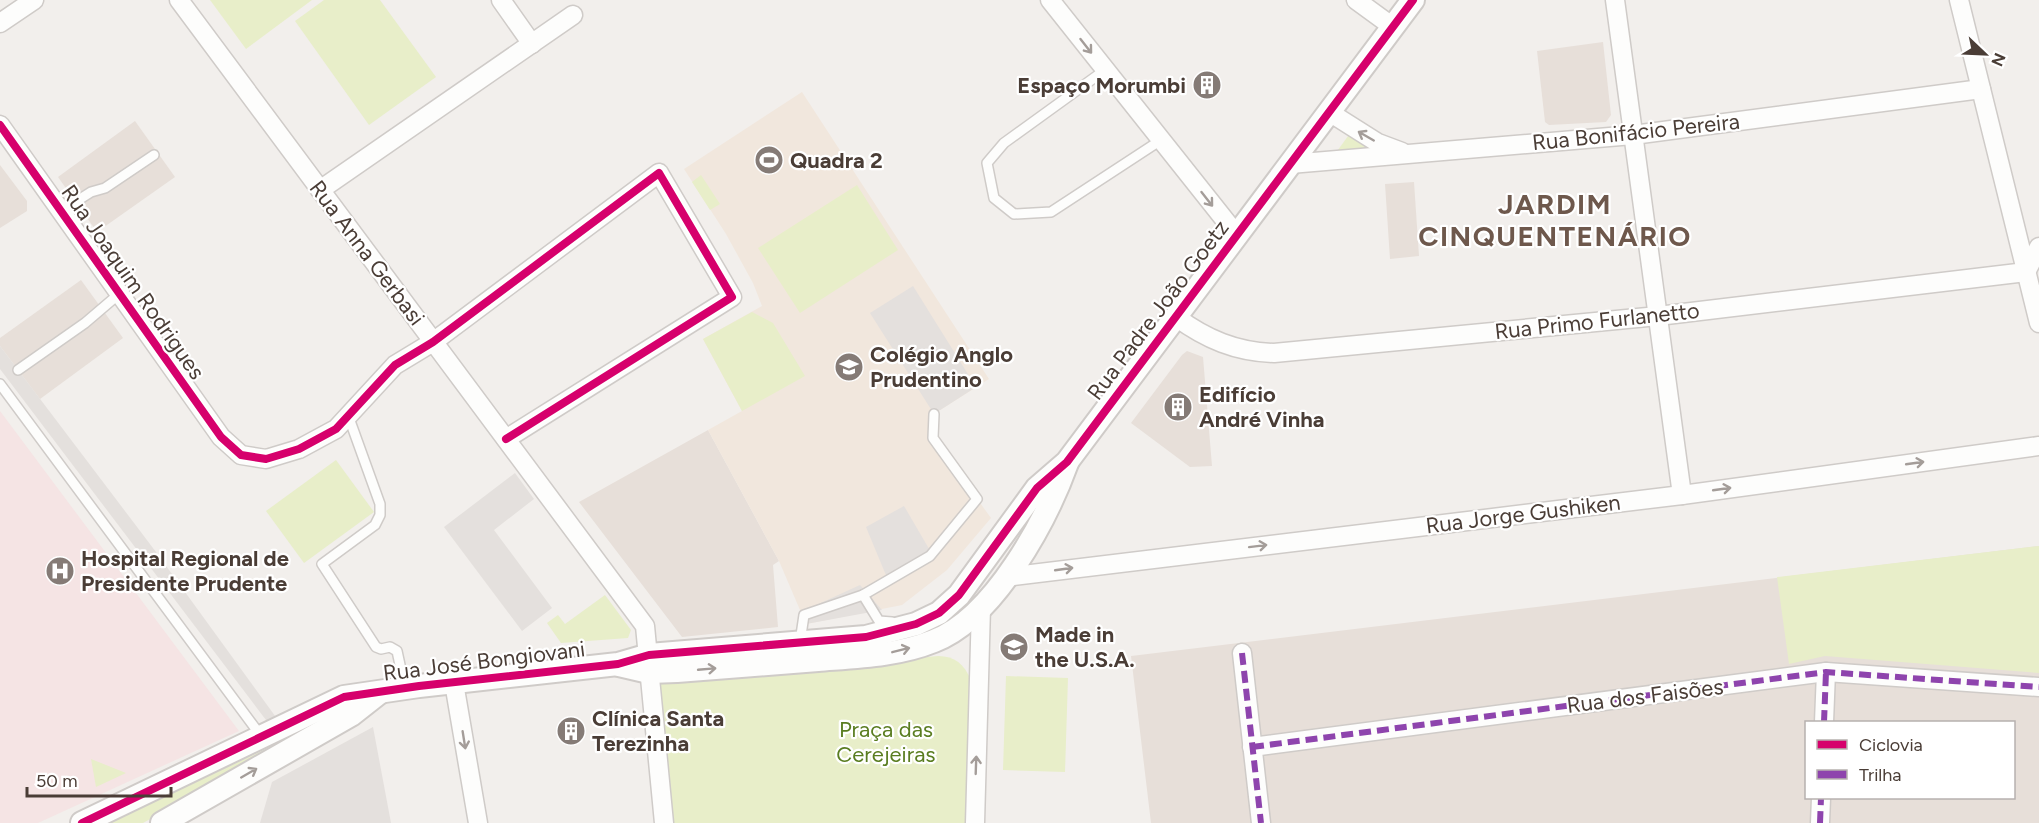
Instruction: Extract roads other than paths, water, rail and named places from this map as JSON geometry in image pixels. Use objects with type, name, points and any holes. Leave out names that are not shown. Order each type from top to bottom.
[{"type":"street","points":[[0,23],[33,0]]},
{"type":"street","name":"Rua Anna Gerbasi","points":[[179,0],[645,626],[664,823]]},
{"type":"street","points":[[501,0],[532,44]]},
{"type":"street","points":[[1050,0],[1236,234]]},
{"type":"street","points":[[1356,0],[1393,27]]},
{"type":"street","name":"Rua Padre João Goetz","points":[[916,624],[939,613],[959,595],[1037,488],[1067,462],[1413,0]]},
{"type":"street","points":[[1614,0],[1682,495]]},
{"type":"street","points":[[1959,0],[2039,323]]},
{"type":"street","points":[[320,190],[573,15]]},
{"type":"street","name":"Rua Bonifácio Pereira","points":[[1290,164],[1633,135],[1981,89]]},
{"type":"street","points":[[1329,112],[1378,143],[1406,154]]},
{"type":"street","name":"Rua Joaquim Rodrigues","points":[[0,125],[221,437],[241,455],[266,459],[299,449],[336,429],[349,418]]},
{"type":"street","points":[[349,418],[395,365],[433,342],[659,173],[732,297],[506,439]]},
{"type":"street","points":[[2026,272],[2039,247]]},
{"type":"street","name":"Rua Primo Furlanetto","points":[[1176,317],[1202,336],[1222,345],[1253,352],[1274,352],[1658,316],[2026,272]]},
{"type":"street","name":"Rua Jorge Gushiken","points":[[1006,577],[1682,495],[2039,446]]},
{"type":"street","name":"Rua Padre João Goetz","points":[[981,607],[1006,577],[1054,500],[1067,462]]},
{"type":"street","points":[[975,823],[981,607]]},
{"type":"street","name":"Rua José Bongiovani","points":[[82,823],[102,816],[344,697],[405,687],[618,664],[885,654],[934,642],[957,630],[981,607]]},
{"type":"street","name":"Rua José Bongiovani","points":[[649,664],[800,643],[867,637],[916,624]]},
{"type":"street","points":[[1242,653],[1261,823]]},
{"type":"street","points":[[1824,721],[1826,672]]},
{"type":"street","name":"Rua dos Faisões","points":[[1252,747],[1826,672],[2039,687]]},
{"type":"street","points":[[454,683],[478,823]]},
{"type":"street","name":"Rua José Bongiovani","points":[[162,823],[351,715],[382,691]]},
{"type":"street","points":[[1820,823],[1821,799]]},
{"type":"lane","points":[[1105,70],[1004,143],[987,163],[994,198],[1014,214],[1051,212],[1161,140]]},
{"type":"lane","points":[[61,211],[91,192],[105,188],[154,155]]},
{"type":"lane","points":[[18,370],[85,323],[119,294]]},
{"type":"lane","points":[[0,384],[263,738]]},
{"type":"lane","points":[[800,643],[804,615],[863,595],[930,556],[977,499],[933,438],[934,414]]},
{"type":"lane","points":[[349,418],[380,504],[380,515],[375,525],[322,564],[376,647],[381,649],[390,647],[397,651],[405,687]]},
{"type":"lane","points":[[863,595],[879,621],[916,624]]},
{"type":"place","name":"Espaço Morumbi","points":[[1207,85]]},
{"type":"place","name":"Quadra 2","points":[[769,160]]},
{"type":"place","name":"Colégio Anglo Prudentino","points":[[849,367]]},
{"type":"place","name":"Edifício André Vinha","points":[[1178,407]]},
{"type":"place","name":"Hospital Regional de Presidente Prudente","points":[[60,571]]},
{"type":"place","name":"Made in the U.S.A.","points":[[1014,647]]},
{"type":"place","name":"Clínica Santa Terezinha","points":[[571,731]]},
{"type":"district","name":"JARDIM CINQUENTENÁRIO","points":[[1555,220]]},
{"type":"park label","name":"Praça das Cerejeiras","points":[[886,742]]}]
